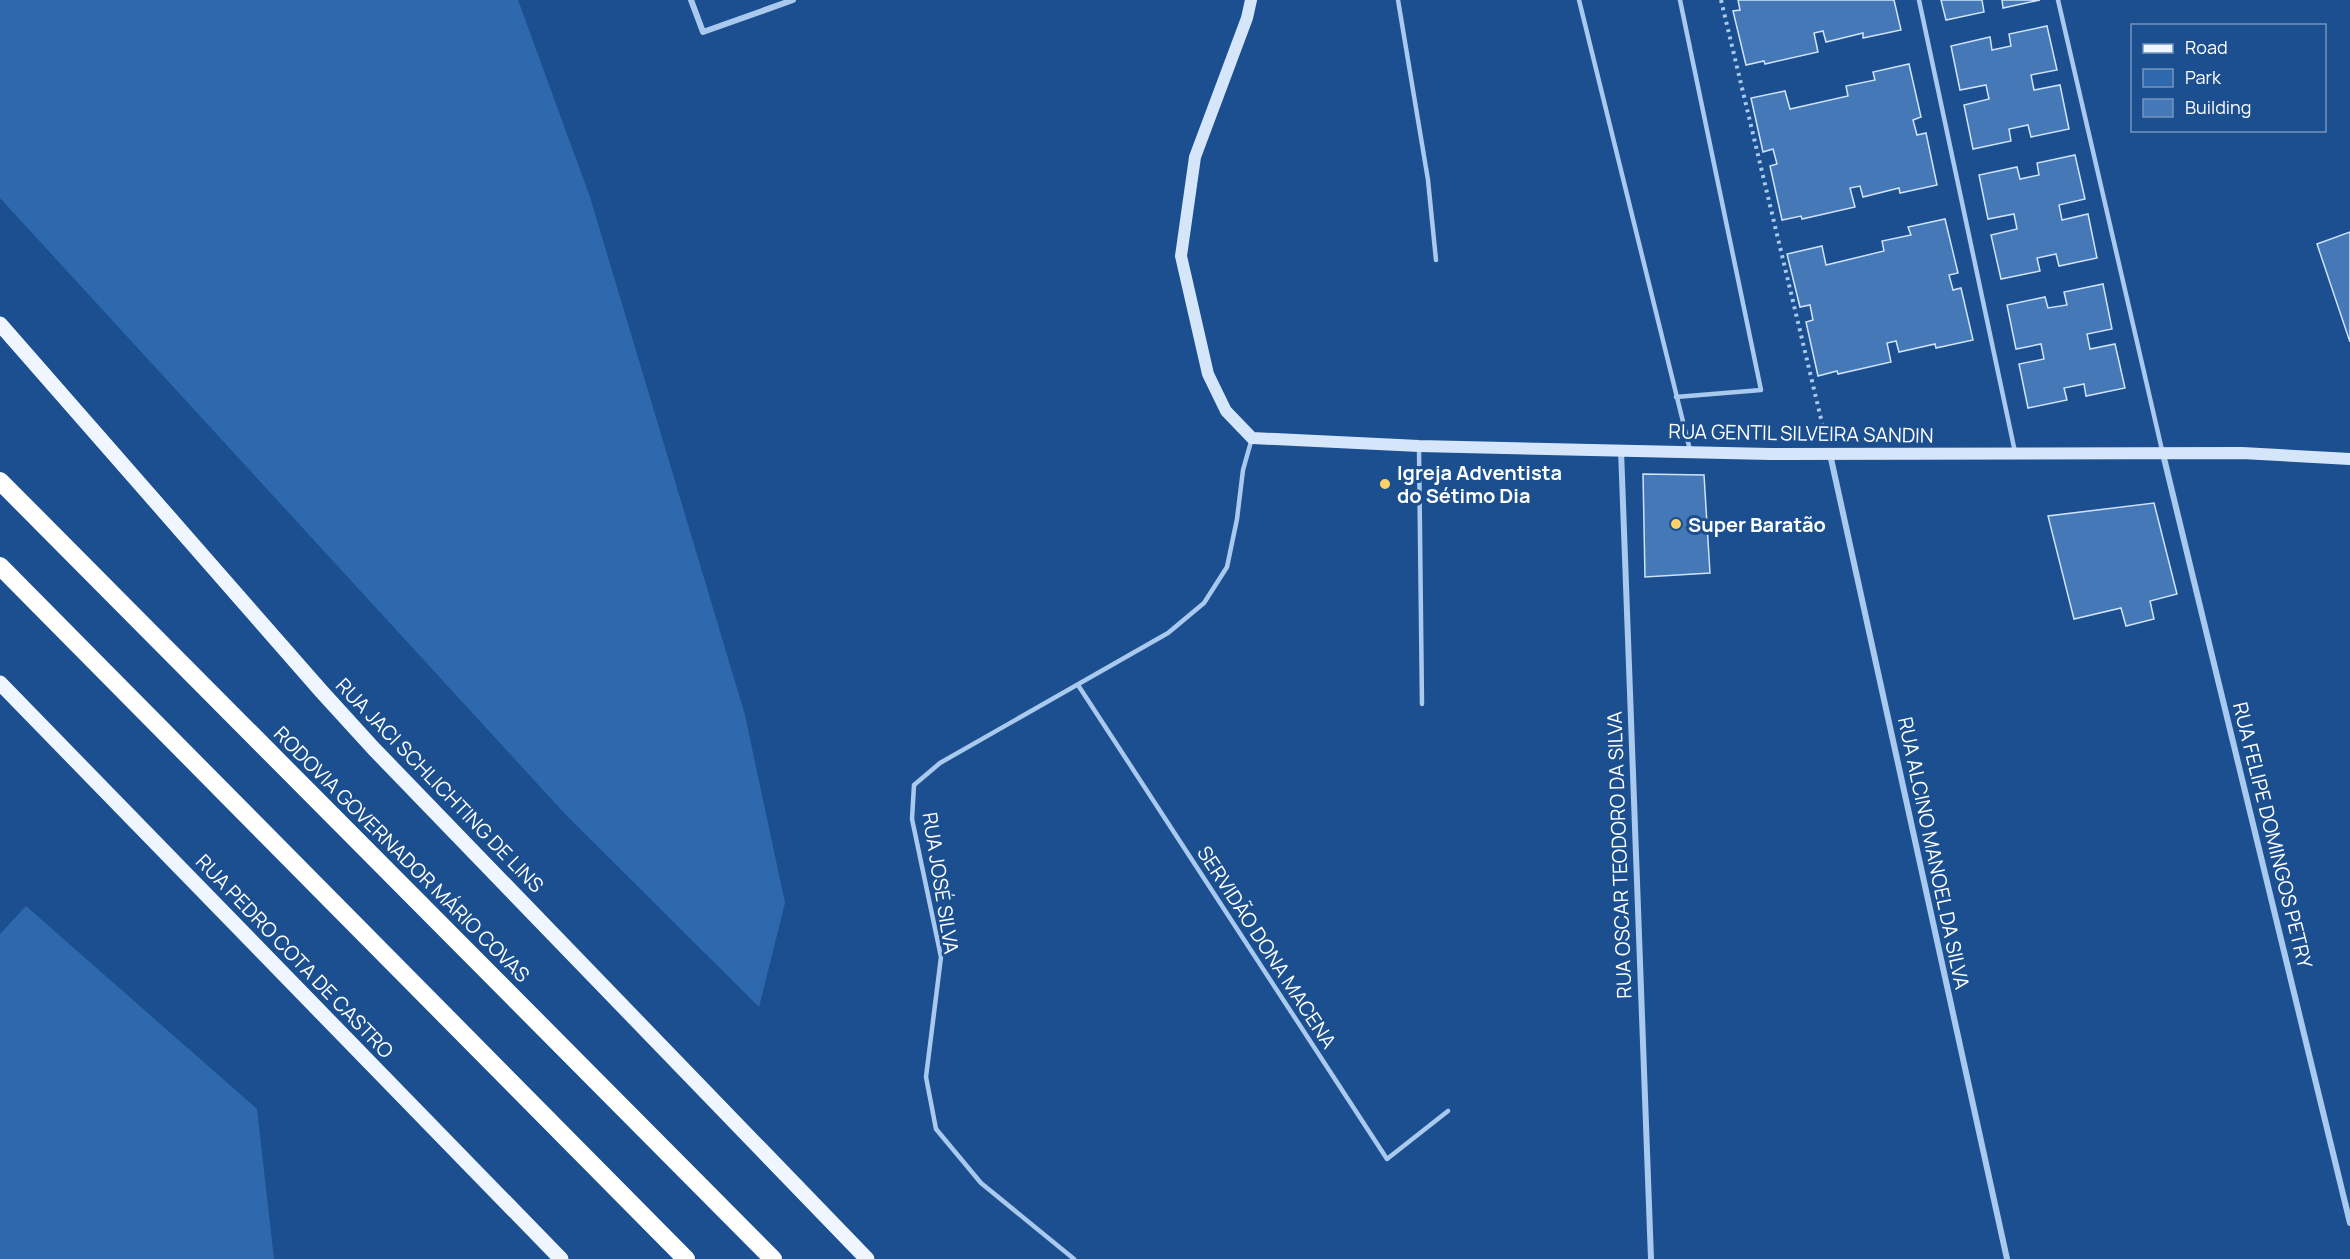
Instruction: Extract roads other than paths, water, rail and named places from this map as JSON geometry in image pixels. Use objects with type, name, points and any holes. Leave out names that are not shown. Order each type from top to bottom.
[{"type":"highway","name":"RODOVIA GOVERNADOR MÁRIO COVAS","points":[[0,481],[773,1259]]},
{"type":"highway","points":[[0,566],[686,1259]]},
{"type":"main road","name":"RUA JACI SCHLICHTING DE LINS","points":[[0,324],[374,749],[867,1259]]},
{"type":"main road","name":"RUA PEDRO COTA DE CASTRO","points":[[0,683],[561,1259]]},
{"type":"street","points":[[691,0],[704,32],[793,0]]},
{"type":"street","points":[[1251,0],[1247,18],[1195,157],[1181,256],[1208,374],[1226,411],[1252,438]]},
{"type":"street","name":"RUA GENTIL SILVEIRA SANDIN","points":[[1252,438],[1419,446],[1690,452],[2242,453],[2350,459]]},
{"type":"street","name":"RUA OSCAR TEODORO DA SILVA","points":[[1621,449],[1651,1259]]},
{"type":"street","name":"RUA ALCINO MANOEL DA SILVA","points":[[1830,454],[2007,1259]]},
{"type":"street","name":"RUA FELIPE DOMINGOS PETRY","points":[[2163,454],[2350,1223]]},
{"type":"lane","points":[[1398,0],[1428,180],[1436,260]]},
{"type":"lane","points":[[1579,0],[1690,452]]},
{"type":"lane","points":[[1676,396],[1761,390],[1680,0]]},
{"type":"lane","points":[[1919,0],[2015,453]]},
{"type":"lane","points":[[2058,0],[2163,454]]},
{"type":"lane","name":"RUA JOSÉ SILVA","points":[[1074,1259],[981,1184],[936,1129],[926,1077],[941,957],[912,819],[914,786],[940,763],[1168,633],[1204,603],[1227,567],[1237,519],[1243,470],[1252,438]]},
{"type":"lane","points":[[1419,446],[1422,704]]},
{"type":"lane","name":"SERVIDÃO DONA MACENA","points":[[1078,685],[1387,1159],[1448,1111]]},
{"type":"place","name":"Igreja Adventista do Sétimo Dia","points":[[1385,484]]},
{"type":"place","name":"Super Baratão","points":[[1676,524]]}]
